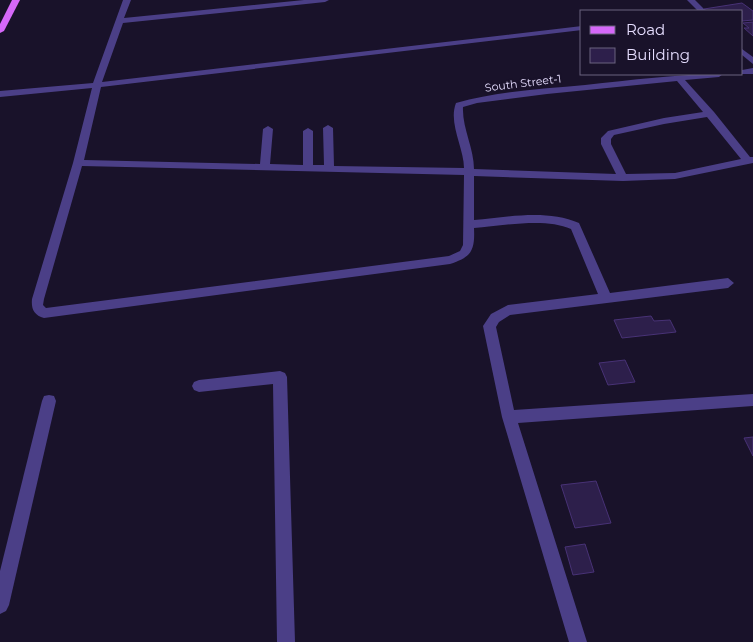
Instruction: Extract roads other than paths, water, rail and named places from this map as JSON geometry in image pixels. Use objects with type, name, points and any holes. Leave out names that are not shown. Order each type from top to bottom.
[{"type":"main road","points":[[0,30],[16,0]]},
{"type":"street","points":[[127,0],[97,85],[78,163],[329,168],[623,178],[675,176],[751,161],[678,77]]},
{"type":"street","points":[[120,21],[325,0]]},
{"type":"street","points":[[691,0],[701,10]]},
{"type":"street","points":[[0,94],[97,85],[580,28]]},
{"type":"street","points":[[743,52],[753,62]]},
{"type":"street","name":"South Street-1","points":[[78,163],[38,299],[37,307],[44,313],[450,260],[464,254],[469,245],[469,172],[465,139],[457,110],[462,103],[538,92],[705,75]]},
{"type":"street","points":[[623,178],[606,144],[606,138],[611,133],[664,121],[711,114]]},
{"type":"street","points":[[328,128],[329,168]]},
{"type":"street","points":[[265,168],[268,129]]},
{"type":"street","points":[[308,130],[308,169]]},
{"type":"street","points":[[470,224],[554,220],[571,223],[575,226],[606,298]]},
{"type":"street","points":[[578,642],[509,417],[489,326],[495,318],[508,310],[728,283]]},
{"type":"street","points":[[199,386],[280,377],[286,642]]},
{"type":"street","points":[[509,417],[753,400]]},
{"type":"street","points":[[0,605],[49,401]]}]
